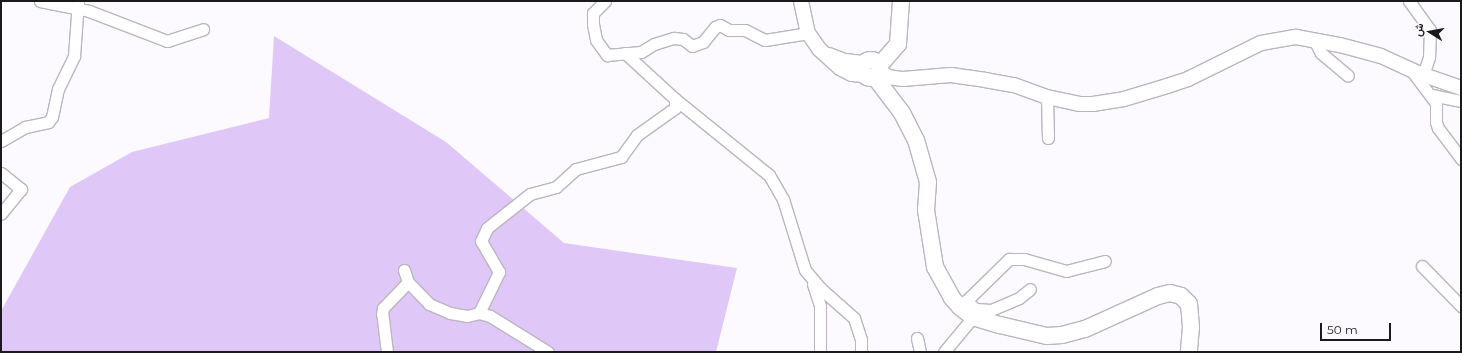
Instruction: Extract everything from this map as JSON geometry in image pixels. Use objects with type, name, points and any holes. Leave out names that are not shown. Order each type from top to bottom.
[{"type":"main road","points":[[901,1],[898,44],[872,68],[902,114],[916,140],[928,182],[926,210],[935,267],[952,298],[963,304],[973,317],[1047,336],[1062,336],[1085,330],[1158,296],[1170,293],[1181,296],[1188,304],[1191,327],[1189,352]]},
{"type":"street","points":[[40,1],[77,4],[167,41],[203,29]]},
{"type":"street","points":[[605,1],[593,13],[596,40],[607,55],[641,52],[654,44],[674,38],[683,39],[692,46],[703,42],[715,27],[720,25],[729,30],[745,30],[765,40],[808,33]]},
{"type":"street","points":[[801,1],[808,33],[823,54],[872,68],[888,77],[903,79],[951,75],[1014,85],[1047,97],[1078,104],[1124,99],[1188,79],[1250,48],[1275,39],[1296,37],[1381,56],[1417,72],[1461,88]]},
{"type":"street","points":[[1409,1],[1430,30],[1429,57],[1417,72]]},
{"type":"street","points":[[1,141],[25,127],[48,122],[52,117],[58,89],[74,56],[77,4]]},
{"type":"street","points":[[1314,40],[1321,53],[1348,76]]},
{"type":"street","points":[[625,53],[675,99],[769,175],[783,198],[805,270],[812,279],[854,318],[860,331],[861,352]]},
{"type":"street","points":[[1417,72],[1421,85],[1432,95],[1436,103],[1436,122],[1438,128],[1461,159]]},
{"type":"street","points":[[1432,95],[1461,101]]},
{"type":"street","points":[[1047,97],[1048,138]]},
{"type":"street","points":[[479,313],[499,272],[480,241],[487,228],[530,194],[556,188],[576,169],[621,157],[637,135],[675,108],[675,99]]},
{"type":"street","points":[[1,173],[21,189],[1,214]]},
{"type":"street","points":[[1030,288],[1019,298],[991,310],[976,309],[963,304],[1009,259],[1024,259],[1066,271],[1105,261]]},
{"type":"street","points":[[1422,266],[1461,306]]},
{"type":"street","points":[[404,270],[408,282],[423,300],[441,310],[466,316],[479,313],[490,316],[548,352]]},
{"type":"street","points":[[812,279],[820,306],[820,352]]},
{"type":"street","points":[[387,352],[386,332],[382,314],[384,308],[408,282]]},
{"type":"street","points":[[944,352],[973,317]]},
{"type":"street","points":[[918,338],[920,352]]},
{"type":"shaded area","points":[[274,36],[446,142],[564,243],[737,268],[716,352],[1,352],[1,311],[70,187],[132,152],[269,118]]}]
